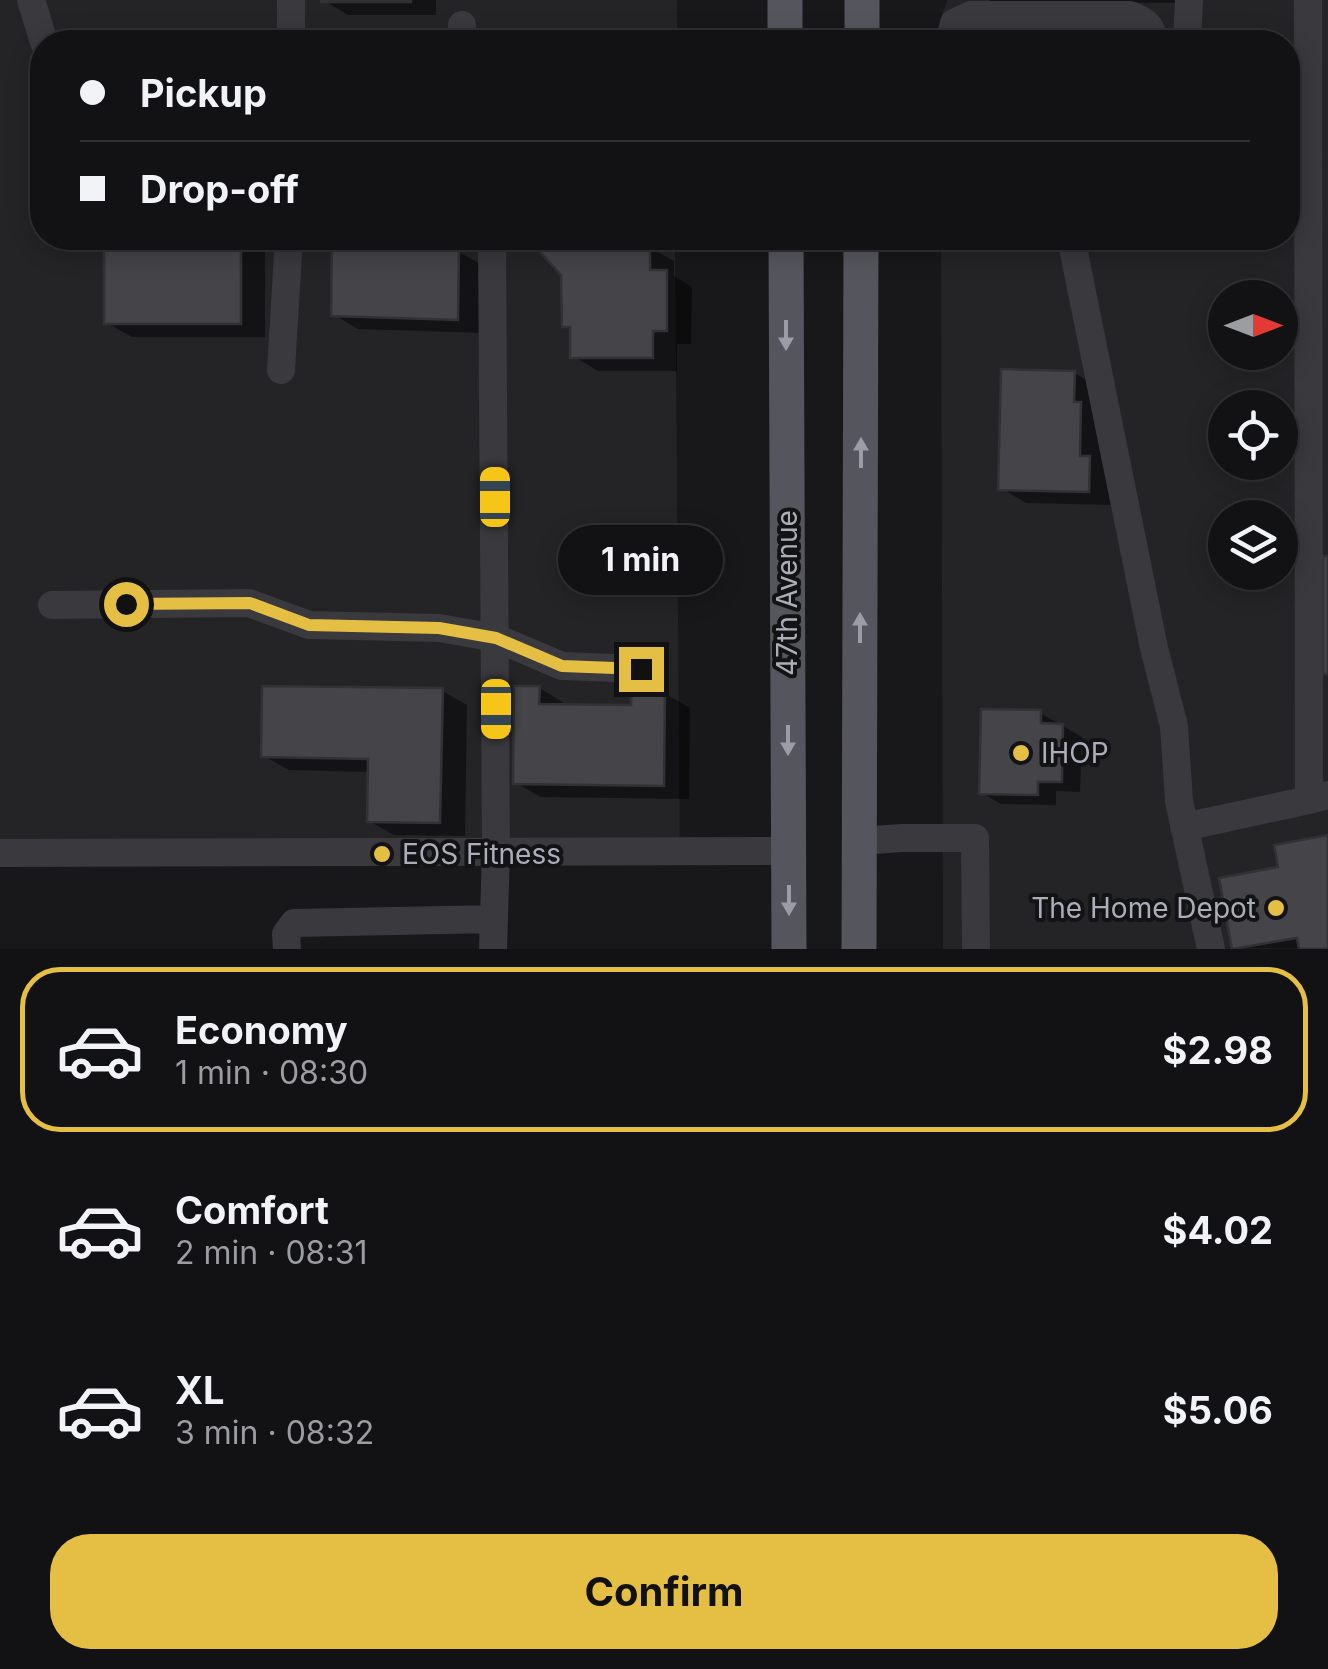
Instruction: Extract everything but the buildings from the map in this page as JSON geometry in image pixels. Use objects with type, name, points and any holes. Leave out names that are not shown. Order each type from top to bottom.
[{"type":"main road","points":[[784,0],[785,30]]},
{"type":"main road","points":[[862,0],[862,30]]},
{"type":"main road","name":"47th Avenue","points":[[786,250],[789,949]]},
{"type":"main road","points":[[859,949],[861,250]]},
{"type":"lane","points":[[31,0],[40,30]]},
{"type":"lane","points":[[291,0],[291,30]]},
{"type":"lane","points":[[1188,0],[1188,30]]},
{"type":"lane","points":[[1184,827],[1319,797],[1318,41],[1308,0]]},
{"type":"lane","points":[[952,30],[954,23],[971,14],[1130,14],[1146,22],[1151,30]]},
{"type":"lane","points":[[280,370],[288,250]]},
{"type":"lane","points":[[492,250],[496,638],[493,949]]},
{"type":"lane","points":[[1073,250],[1154,648],[1174,726],[1179,801],[1211,949]]},
{"type":"lane","points":[[52,605],[250,603],[309,625],[439,628],[496,638],[562,666],[641,669]]},
{"type":"lane","points":[[860,842],[975,838],[976,949]]},
{"type":"lane","points":[[0,853],[788,851]]},
{"type":"lane","points":[[286,949],[286,934],[294,923],[494,919]]},
{"type":"shaded area","points":[[0,0],[677,0],[677,30],[30,30],[30,250],[675,250],[680,865],[0,866]]},
{"type":"shaded area","points":[[947,0],[1328,0],[1328,949],[943,949],[941,250],[1300,250],[1300,30],[940,30],[940,21]]},
{"type":"place","name":"IHOP","points":[[1021,753]]},
{"type":"place","name":"EOS Fitness","points":[[382,854]]},
{"type":"place","name":"The Home Depot","points":[[1276,908]]},
{"type":"route","points":[[126,604],[250,603],[309,625],[439,628],[496,638],[562,666],[641,669]]}]
